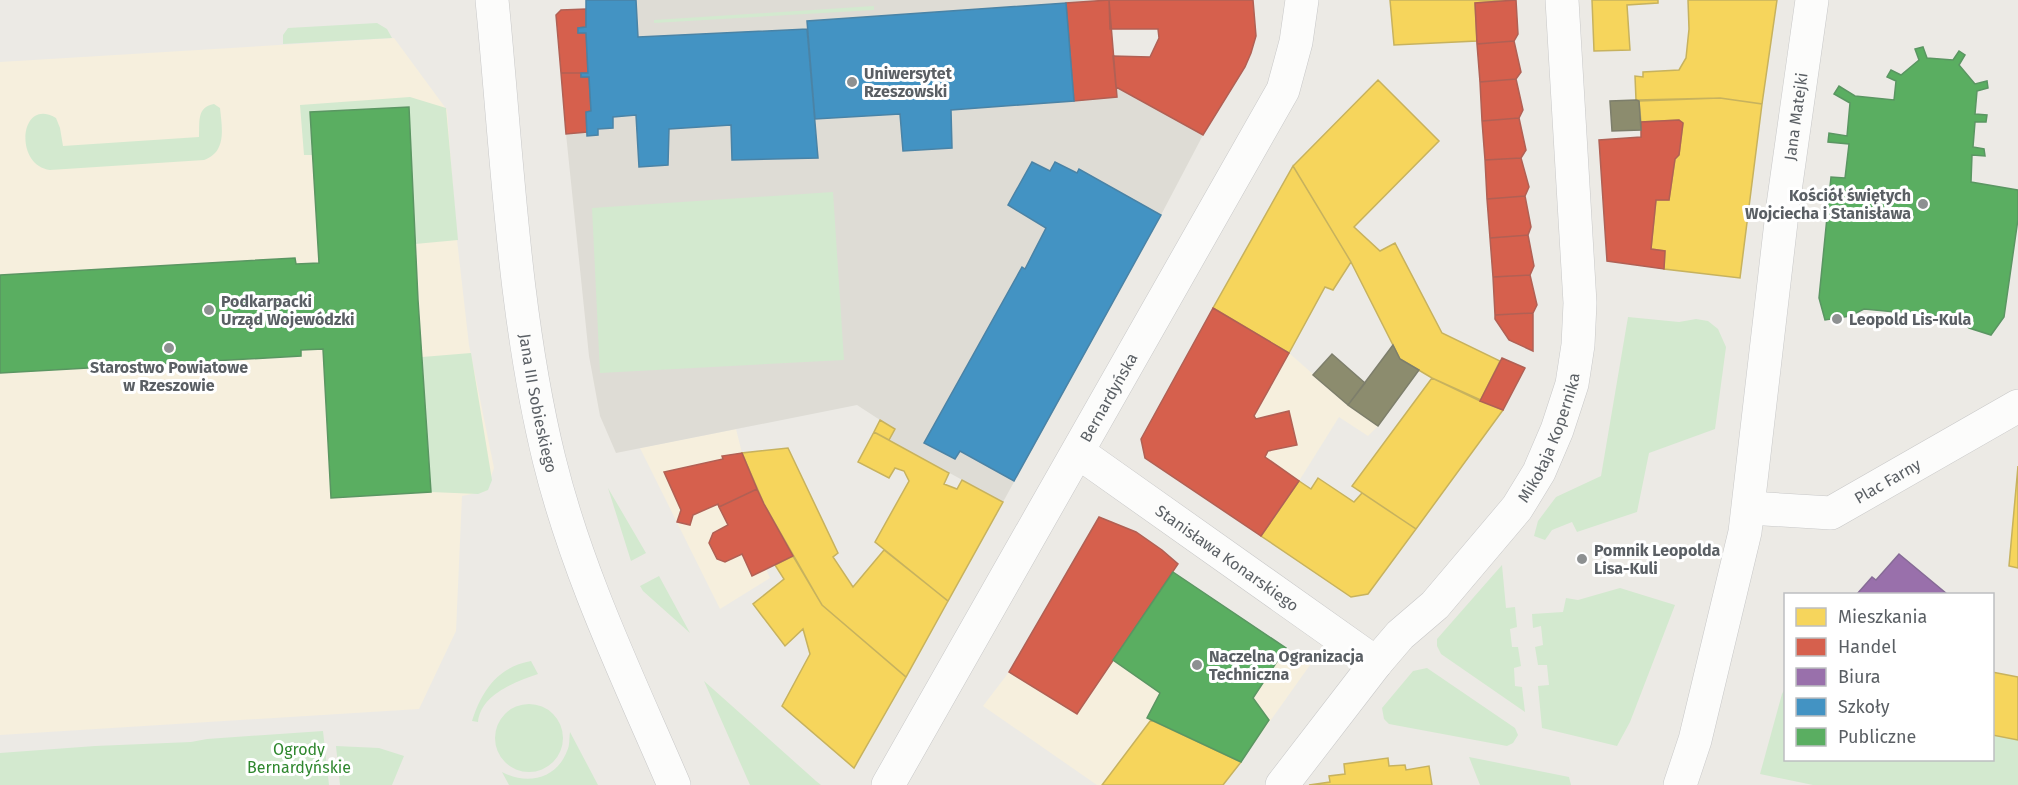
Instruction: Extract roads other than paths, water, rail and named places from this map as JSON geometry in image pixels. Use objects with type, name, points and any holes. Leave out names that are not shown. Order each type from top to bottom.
[{"type":"street","name":"Jana III Sobieskiego","points":[[492,0],[518,268],[532,379],[549,458],[567,526],[589,587],[674,785]]},
{"type":"street","name":"Bernardyńska","points":[[888,785],[1282,90],[1296,42],[1302,0]]},
{"type":"street","name":"Mikołaja Kopernika","points":[[1282,785],[1376,663],[1400,635],[1435,605],[1517,508],[1539,472],[1557,430],[1572,384],[1578,345],[1580,302],[1562,0]]},
{"type":"street","name":"Jana Matejki","points":[[1749,507],[1783,205],[1811,7]]},
{"type":"street","name":"Plac Farny","points":[[1749,507],[1831,513],[2016,407]]},
{"type":"street","name":"Stanisława Konarskiego","points":[[1078,452],[1376,663]]},
{"type":"street","points":[[1680,785],[1695,740],[1749,507]]},
{"type":"place","name":"Uniwersytet Rzeszowski","points":[[852,82]]},
{"type":"place","name":"Kościół świętych Wojciecha i Stanisława","points":[[1923,204]]},
{"type":"place","name":"Podkarpacki Urząd Wojewódzki","points":[[209,310]]},
{"type":"place","name":"Leopold Lis-Kula","points":[[1837,319]]},
{"type":"place","name":"Starostwo Powiatowe w Rzeszowie","points":[[169,348]]},
{"type":"place","name":"Pomnik Leopolda Lisa-Kuli","points":[[1582,559]]},
{"type":"place","name":"Naczelna Ogranizacja Techniczna","points":[[1197,665]]},
{"type":"park label","name":"Ogrody Bernardyńskie","points":[[299,758]]}]
